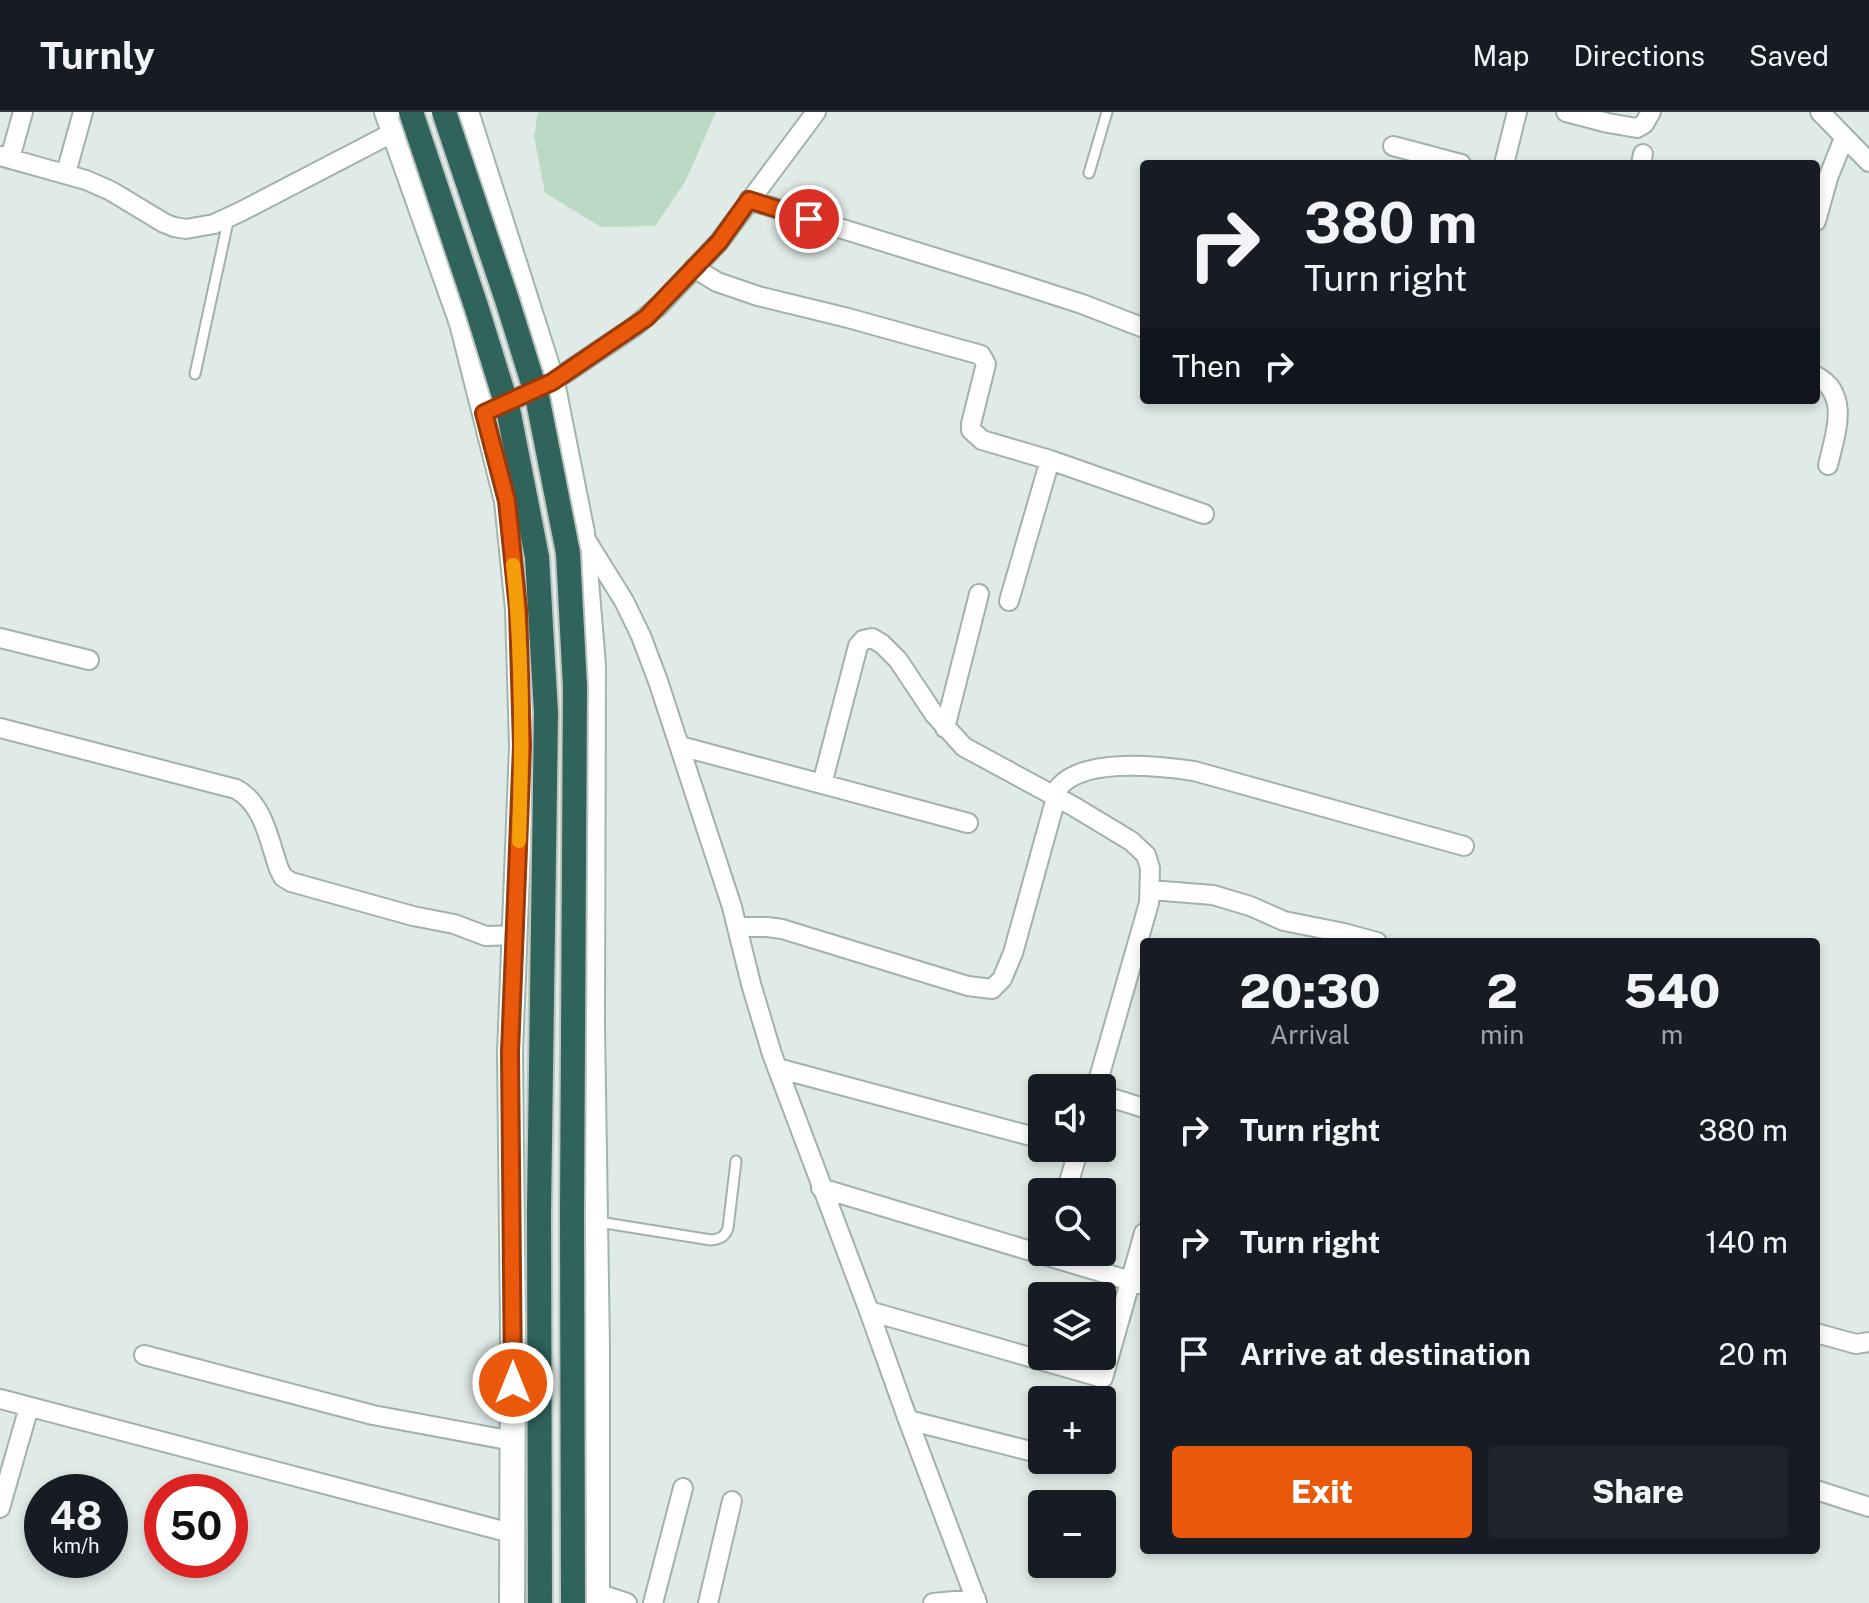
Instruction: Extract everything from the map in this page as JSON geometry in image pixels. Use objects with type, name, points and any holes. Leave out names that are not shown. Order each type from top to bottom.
[{"type":"highway","points":[[411,112],[508,409],[537,557],[546,713],[539,1212],[540,1603]]},
{"type":"highway","points":[[444,112],[537,396],[568,553],[575,687],[573,1603]]},
{"type":"main road","points":[[466,112],[552,382],[582,533],[593,665],[592,1026],[597,1598]]},
{"type":"main road","points":[[391,122],[462,323],[507,501],[518,609],[522,746],[510,1052],[512,1603]]},
{"type":"street","points":[[23,112],[5,157],[86,180],[174,227],[198,227],[229,217],[391,122]]},
{"type":"street","points":[[66,173],[83,112]]},
{"type":"street","points":[[484,413],[552,382],[646,318],[719,242],[816,112]]},
{"type":"street","points":[[1505,160],[1517,112]]},
{"type":"street","points":[[1566,112],[1637,128],[1644,124],[1651,112]]},
{"type":"street","points":[[1820,112],[1869,162]]},
{"type":"street","points":[[1820,207],[1844,138]]},
{"type":"street","points":[[1393,146],[1446,160]]},
{"type":"street","points":[[749,200],[1082,304],[1140,326]]},
{"type":"street","points":[[694,268],[717,282],[749,293],[981,355],[986,364],[971,430],[982,440],[1050,460],[1204,514]]},
{"type":"street","points":[[1820,379],[1830,386],[1837,397],[1838,406],[1828,465]]},
{"type":"street","points":[[1009,601],[1050,460]]},
{"type":"street","points":[[582,533],[624,601],[641,636],[732,907],[751,984],[777,1068],[976,1601],[933,1603]]},
{"type":"street","points":[[945,728],[979,594]]},
{"type":"street","points":[[0,638],[89,660]]},
{"type":"street","points":[[822,784],[858,646],[863,640],[872,638],[898,660],[945,728],[964,747],[1131,841],[1146,855],[1150,868],[1149,903],[1100,1074]]},
{"type":"street","points":[[0,728],[236,789],[256,807],[279,869],[283,877],[291,882],[413,916],[454,924],[486,936],[516,935]]},
{"type":"street","points":[[680,746],[968,823]]},
{"type":"street","points":[[737,927],[782,929],[968,986],[992,989],[1002,979],[1013,953],[1059,787],[1066,779],[1091,769],[1155,765],[1194,771],[1464,846]]},
{"type":"street","points":[[1151,890],[1213,895],[1284,921],[1362,938]]},
{"type":"street","points":[[777,1068],[1028,1135]]},
{"type":"street","points":[[1116,1099],[1140,1107]]},
{"type":"street","points":[[821,1188],[1028,1248]]},
{"type":"street","points":[[869,1311],[1103,1378],[1137,1283],[1140,1262]]},
{"type":"street","points":[[1085,1266],[1137,1283]]},
{"type":"street","points":[[1820,1334],[1856,1344],[1869,1342]]},
{"type":"street","points":[[144,1355],[373,1415],[513,1441]]},
{"type":"street","points":[[0,1399],[511,1533]]},
{"type":"street","points":[[0,1508],[29,1407]]},
{"type":"street","points":[[908,1420],[1028,1450]]},
{"type":"street","points":[[653,1603],[683,1488]]},
{"type":"street","points":[[1820,1491],[1869,1507]]},
{"type":"street","points":[[708,1603],[732,1501]]},
{"type":"street","points":[[597,1598],[627,1603]]},
{"type":"lane","points":[[1089,173],[1107,112]]},
{"type":"lane","points":[[195,374],[229,217]]},
{"type":"lane","points":[[595,1221],[711,1240],[724,1237],[728,1228],[736,1161]]},
{"type":"green space","points":[[538,112],[716,112],[685,182],[655,226],[601,227],[545,193],[534,136]]},
{"type":"slow traffic","points":[[513,565],[518,609],[522,746],[519,841]]},
{"type":"route","points":[[513,1383],[510,1052],[522,746],[518,609],[507,501],[484,413],[552,382],[646,318],[719,242],[749,200],[809,219]]}]
